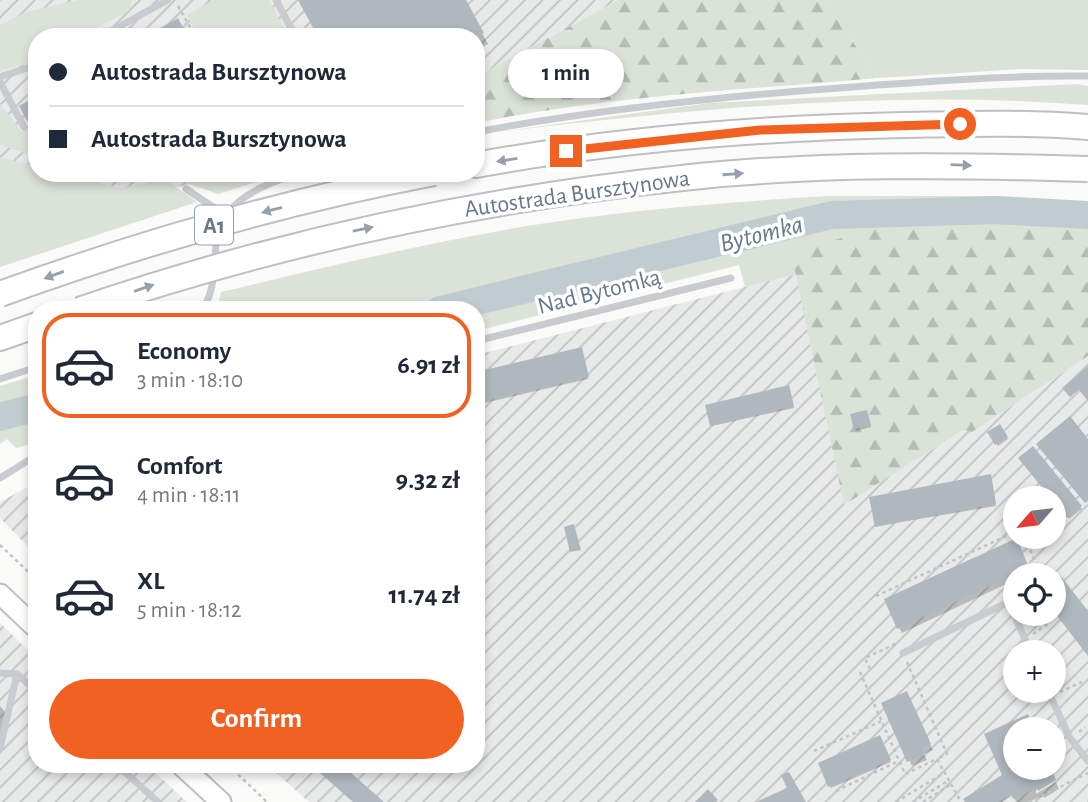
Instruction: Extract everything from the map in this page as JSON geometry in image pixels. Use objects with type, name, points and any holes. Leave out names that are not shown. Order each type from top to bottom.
[{"type":"highway","name":"Autostrada Bursztynowa","points":[[485,164],[670,137],[760,130],[937,124],[1088,127]]},
{"type":"highway","name":"Autostrada Bursztynowa","points":[[106,301],[326,236],[519,198],[683,177],[785,170],[941,165],[1088,169]]},
{"type":"highway","name":"Autostrada Bursztynowa","points":[[0,295],[89,263],[226,222],[311,199],[391,182]]},
{"type":"highway","points":[[0,338],[28,328]]},
{"type":"main road","points":[[1,597],[28,621]]},
{"type":"main road","points":[[189,773],[220,802]]},
{"type":"lane","points":[[117,28],[168,0]]},
{"type":"lane","points":[[276,0],[291,28]]},
{"type":"lane","points":[[24,127],[0,80],[28,69]]},
{"type":"lane","points":[[485,130],[570,115],[755,94],[1045,75],[1088,76]]},
{"type":"lane","points":[[206,301],[212,291],[214,248],[219,225],[233,206],[255,190],[277,182]]},
{"type":"lane","points":[[186,189],[226,216]]},
{"type":"lane","name":"Nad Bytomką","points":[[485,339],[731,278]]},
{"type":"lane","points":[[0,379],[28,370]]},
{"type":"lane","points":[[0,478],[28,461]]},
{"type":"lane","points":[[903,653],[1003,605]]},
{"type":"lane","points":[[1020,626],[1025,640]]},
{"type":"lane","points":[[0,673],[17,674],[28,684]]},
{"type":"lane","points":[[0,747],[17,674]]},
{"type":"lane","points":[[1053,703],[1070,738],[1088,761]]},
{"type":"lane","points":[[126,773],[158,802]]},
{"type":"path","points":[[174,0],[190,28]]},
{"type":"path","points":[[876,596],[1003,538]]},
{"type":"path","points":[[0,545],[28,571]]},
{"type":"path","points":[[1025,640],[1045,626]]},
{"type":"path","points":[[860,672],[905,774],[947,754],[899,643],[865,658],[870,669]]},
{"type":"path","points":[[1066,688],[1082,682]]},
{"type":"path","points":[[814,751],[881,721]]},
{"type":"path","points":[[937,759],[961,802]]},
{"type":"path","points":[[836,791],[899,761]]},
{"type":"path","points":[[236,773],[267,802]]},
{"type":"path","points":[[896,802],[944,773]]},
{"type":"path","points":[[1029,802],[1088,774]]},
{"type":"path","points":[[913,802],[949,783]]},
{"type":"path","points":[[923,802],[949,783]]},
{"type":"shaded area","points":[[0,0],[618,0],[485,72],[485,28],[28,28],[28,177],[0,169]]},
{"type":"shaded area","points":[[48,182],[199,182],[169,189],[144,208]]},
{"type":"shaded area","points":[[796,274],[844,504],[963,430],[972,432],[1088,356],[1088,802],[309,802],[276,773],[485,773],[485,353]]},
{"type":"shaded area","points":[[28,487],[28,547],[0,518],[0,502]]},
{"type":"shaded area","points":[[0,623],[28,650],[28,773],[156,773],[187,802],[0,802]]},
{"type":"green space","points":[[78,0],[132,0],[129,11],[96,28],[28,28],[28,63],[0,71],[0,25],[27,12]]},
{"type":"green space","points":[[213,0],[269,0],[284,28],[194,28],[187,15]]},
{"type":"green space","points":[[618,0],[824,0],[878,78],[625,100],[485,121],[485,72]]},
{"type":"green space","points":[[824,0],[1088,0],[1088,70],[1022,69],[878,78]]},
{"type":"green space","points":[[1077,84],[1088,86],[1088,105],[942,100],[797,104],[652,115],[507,131],[709,103]]},
{"type":"green space","points":[[0,103],[21,132],[28,128],[28,154],[0,145]]},
{"type":"green space","points":[[0,157],[28,165],[28,182],[97,182],[120,188],[169,182],[197,202],[0,267]]},
{"type":"green space","points":[[184,182],[256,182],[218,194]]},
{"type":"green space","points":[[828,196],[999,196],[1088,202],[1088,233],[1043,220],[792,252],[796,274],[745,287],[739,265],[485,329],[485,301],[219,301],[221,292],[374,256],[488,233],[565,220],[715,204]]},
{"type":"green space","points":[[1043,220],[1088,233],[1088,356],[972,432],[963,430],[844,505],[791,252],[903,221]]},
{"type":"green space","points":[[28,378],[28,445],[16,448],[7,439],[0,444],[0,386]]},
{"type":"building","points":[[298,0],[466,0],[481,28],[313,28]]},
{"type":"building","points":[[178,18],[183,28],[160,28]]},
{"type":"building","points":[[28,101],[28,122],[19,106]]},
{"type":"building","points":[[582,347],[589,377],[485,401],[485,370]]},
{"type":"building","points":[[1088,366],[1088,401],[1079,390],[1070,397],[1062,388]]},
{"type":"building","points":[[789,385],[794,406],[710,426],[705,405]]},
{"type":"building","points":[[867,410],[871,425],[854,429],[850,414]]},
{"type":"building","points":[[1070,416],[1088,439],[1088,501],[1085,503],[1036,444]]},
{"type":"building","points":[[1000,424],[1008,437],[995,445],[987,432]]},
{"type":"building","points":[[1033,446],[1066,486],[1041,486],[1018,458]]},
{"type":"building","points":[[991,474],[996,504],[875,527],[869,497]]},
{"type":"building","points":[[1066,486],[1082,506],[1066,517]]},
{"type":"building","points":[[574,524],[581,550],[570,552],[564,527]]},
{"type":"building","points":[[1003,544],[1003,550],[1022,550],[1027,563],[1003,563],[1003,580],[897,629],[884,599]]},
{"type":"building","points":[[1066,583],[1088,611],[1088,656],[1065,626]]},
{"type":"building","points":[[907,691],[931,744],[923,748],[925,754],[907,762],[881,703]]},
{"type":"building","points":[[1003,725],[1003,780],[1056,780],[1038,791],[1037,788],[1013,799],[1011,794],[998,802],[965,802],[963,799],[1002,775],[984,734]]},
{"type":"building","points":[[880,735],[891,760],[828,787],[818,763]]},
{"type":"building","points":[[789,772],[806,802],[756,802],[787,788],[781,775]]},
{"type":"building","points":[[320,773],[351,773],[384,802],[353,802]]},
{"type":"building","points":[[708,789],[718,800],[716,802],[695,802]]},
{"type":"waterway","name":"Bytomka","points":[[477,301],[832,215],[995,210],[1088,215]]},
{"type":"waterway","name":"Bytomka","points":[[0,417],[28,409]]},
{"type":"route","points":[[566,151],[670,137],[760,130],[960,124]]}]
